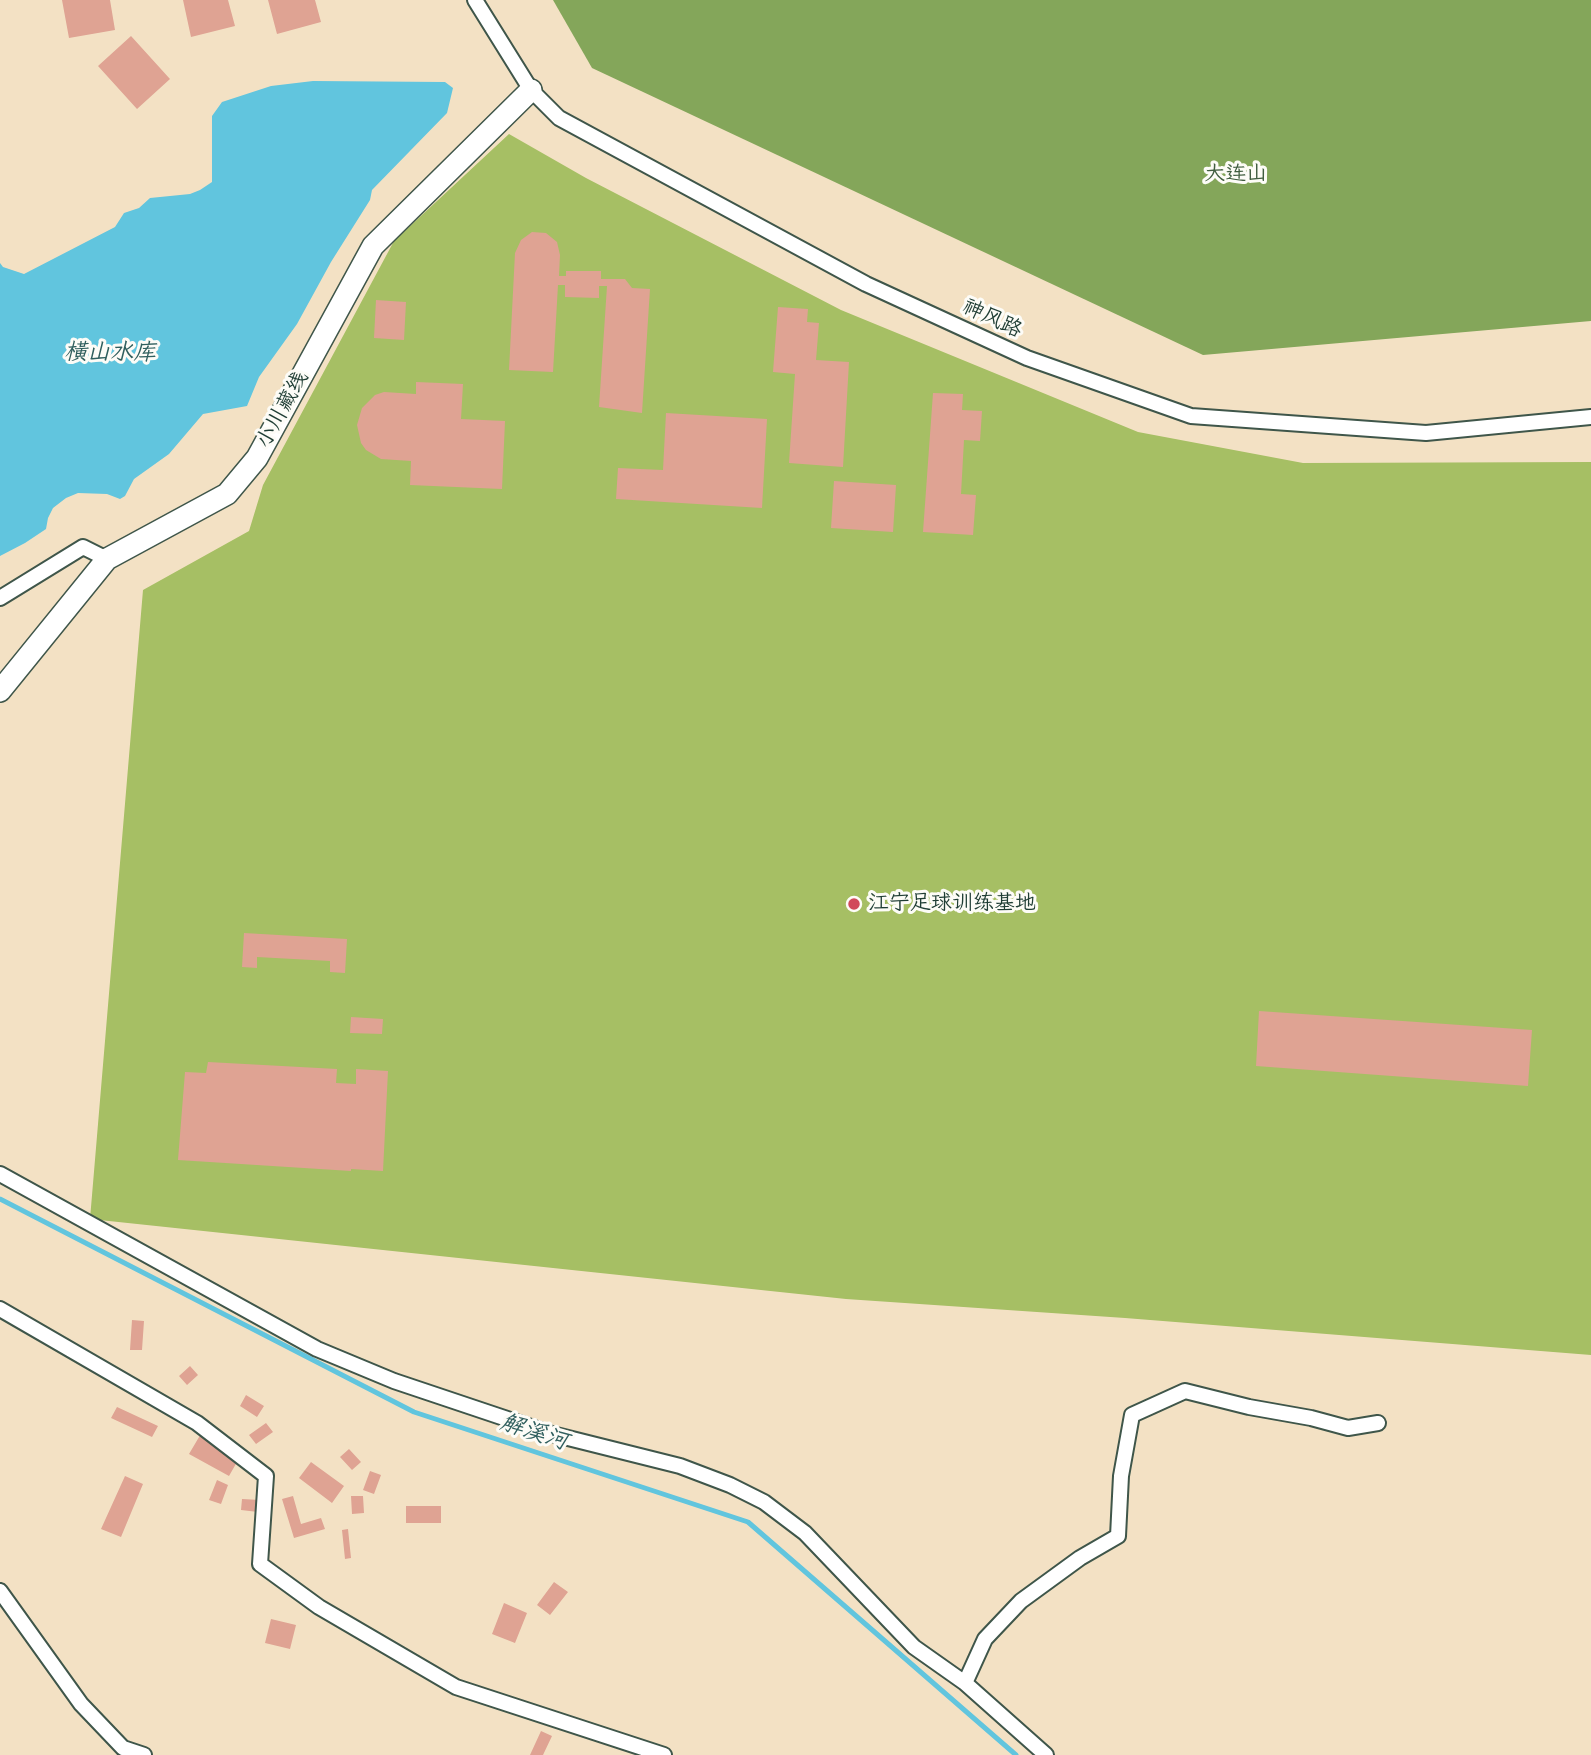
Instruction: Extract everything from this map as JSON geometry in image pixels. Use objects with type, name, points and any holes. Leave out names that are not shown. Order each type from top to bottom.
[{"type":"street","name":"神风路","points":[[475,0],[531,90],[559,118],[866,284],[1027,358],[1191,416],[1426,433],[1591,417]]},
{"type":"street","name":"小川藏线","points":[[0,691],[107,559],[228,494],[257,458],[373,246],[531,90]]},
{"type":"street","points":[[0,598],[83,547],[107,559]]},
{"type":"street","points":[[0,1174],[317,1349],[394,1381],[552,1434],[680,1466],[730,1485],[764,1502],[805,1533],[914,1647],[965,1683],[1046,1755]]},
{"type":"street","points":[[0,1309],[198,1423],[266,1476],[260,1564],[319,1607],[456,1687],[664,1755]]},
{"type":"street","points":[[965,1683],[985,1639],[1021,1601],[1080,1558],[1118,1536],[1121,1476],[1132,1415],[1185,1391],[1348,1428],[1378,1423]]},
{"type":"street","points":[[0,1591],[81,1704],[123,1748],[144,1755]]},
{"type":"green space","name":"大连山","points":[[553,0],[1591,0],[1591,321],[1203,355],[592,68]]},
{"type":"green space","name":"江宁足球训练基地","points":[[509,134],[586,178],[841,310],[1138,432],[1303,463],[1591,462],[1591,1355],[846,1299],[90,1219],[143,590],[249,531],[263,485],[394,241]]},
{"type":"water","name":"横山水库","points":[[313,81],[445,82],[453,88],[447,113],[372,190],[370,200],[331,262],[297,324],[259,377],[247,406],[203,414],[169,454],[134,479],[125,496],[120,499],[107,494],[78,493],[66,498],[53,508],[46,529],[0,556],[0,263],[3,267],[24,274],[115,227],[124,213],[139,208],[150,198],[190,194],[200,190],[212,182],[212,116],[222,102],[271,86]]},
{"type":"building","points":[[62,0],[110,0],[115,30],[69,38]]},
{"type":"building","points":[[183,0],[228,0],[235,26],[191,37]]},
{"type":"building","points":[[268,0],[315,0],[321,22],[277,34]]},
{"type":"building","points":[[131,36],[170,79],[137,109],[98,66]]},
{"type":"building","points":[[532,232],[546,233],[557,242],[560,255],[559,276],[566,276],[566,271],[601,271],[601,279],[625,279],[632,288],[650,289],[642,413],[599,407],[607,286],[599,286],[599,298],[565,297],[565,285],[558,285],[553,372],[509,370],[515,253],[521,240]]},
{"type":"building","points":[[376,300],[406,302],[404,340],[374,338]]},
{"type":"building","points":[[778,307],[808,309],[807,322],[819,323],[816,360],[849,362],[843,467],[789,463],[795,374],[773,372]]},
{"type":"building","points":[[416,382],[463,384],[461,419],[505,421],[502,489],[410,485],[411,461],[381,459],[366,450],[361,443],[357,425],[362,408],[375,395],[384,392],[416,394]]},
{"type":"building","points":[[933,393],[963,394],[962,410],[982,411],[980,441],[964,440],[961,494],[976,495],[973,535],[923,532]]},
{"type":"building","points":[[666,413],[767,419],[762,508],[616,499],[618,468],[663,470]]},
{"type":"building","points":[[834,481],[896,485],[893,532],[831,528]]},
{"type":"building","points":[[244,933],[347,939],[345,973],[330,972],[330,961],[257,957],[257,968],[242,967]]},
{"type":"building","points":[[1259,1011],[1532,1030],[1528,1086],[1256,1066]]},
{"type":"building","points":[[351,1017],[383,1019],[382,1034],[350,1033]]},
{"type":"building","points":[[208,1062],[337,1069],[336,1083],[356,1084],[356,1069],[388,1071],[383,1171],[178,1160],[185,1072],[206,1073]]},
{"type":"building","points":[[132,1320],[144,1321],[142,1350],[130,1350]]},
{"type":"building","points":[[190,1366],[198,1375],[187,1385],[179,1376]]},
{"type":"building","points":[[246,1395],[264,1406],[257,1417],[240,1406]]},
{"type":"building","points":[[117,1407],[158,1426],[152,1437],[111,1418]]},
{"type":"building","points":[[266,1423],[273,1432],[256,1444],[249,1435]]},
{"type":"building","points":[[202,1432],[241,1455],[229,1476],[189,1454]]},
{"type":"building","points":[[349,1449],[361,1462],[352,1470],[340,1457]]},
{"type":"building","points":[[311,1462],[344,1486],[332,1503],[299,1478]]},
{"type":"building","points":[[370,1471],[381,1475],[374,1494],[363,1490]]},
{"type":"building","points":[[125,1476],[143,1484],[121,1537],[101,1529]]},
{"type":"building","points":[[217,1480],[228,1485],[221,1504],[209,1500]]},
{"type":"building","points":[[293,1496],[301,1524],[321,1518],[325,1529],[294,1538],[282,1499]]},
{"type":"building","points":[[351,1496],[363,1496],[364,1513],[352,1514]]},
{"type":"building","points":[[242,1499],[260,1500],[258,1512],[241,1510]]},
{"type":"building","points":[[406,1506],[441,1506],[441,1523],[406,1523]]},
{"type":"building","points":[[348,1529],[351,1558],[345,1559],[342,1530]]},
{"type":"building","points":[[554,1582],[568,1592],[550,1615],[537,1605]]},
{"type":"building","points":[[504,1603],[527,1613],[515,1643],[492,1634]]},
{"type":"building","points":[[271,1619],[296,1625],[290,1649],[265,1643]]},
{"type":"building","points":[[541,1731],[552,1736],[543,1755],[530,1755]]},
{"type":"waterway","name":"解溪河","points":[[0,1199],[414,1412],[748,1522],[1016,1755]]},
{"type":"place","name":"江宁足球训练基地","points":[[854,904]]}]
